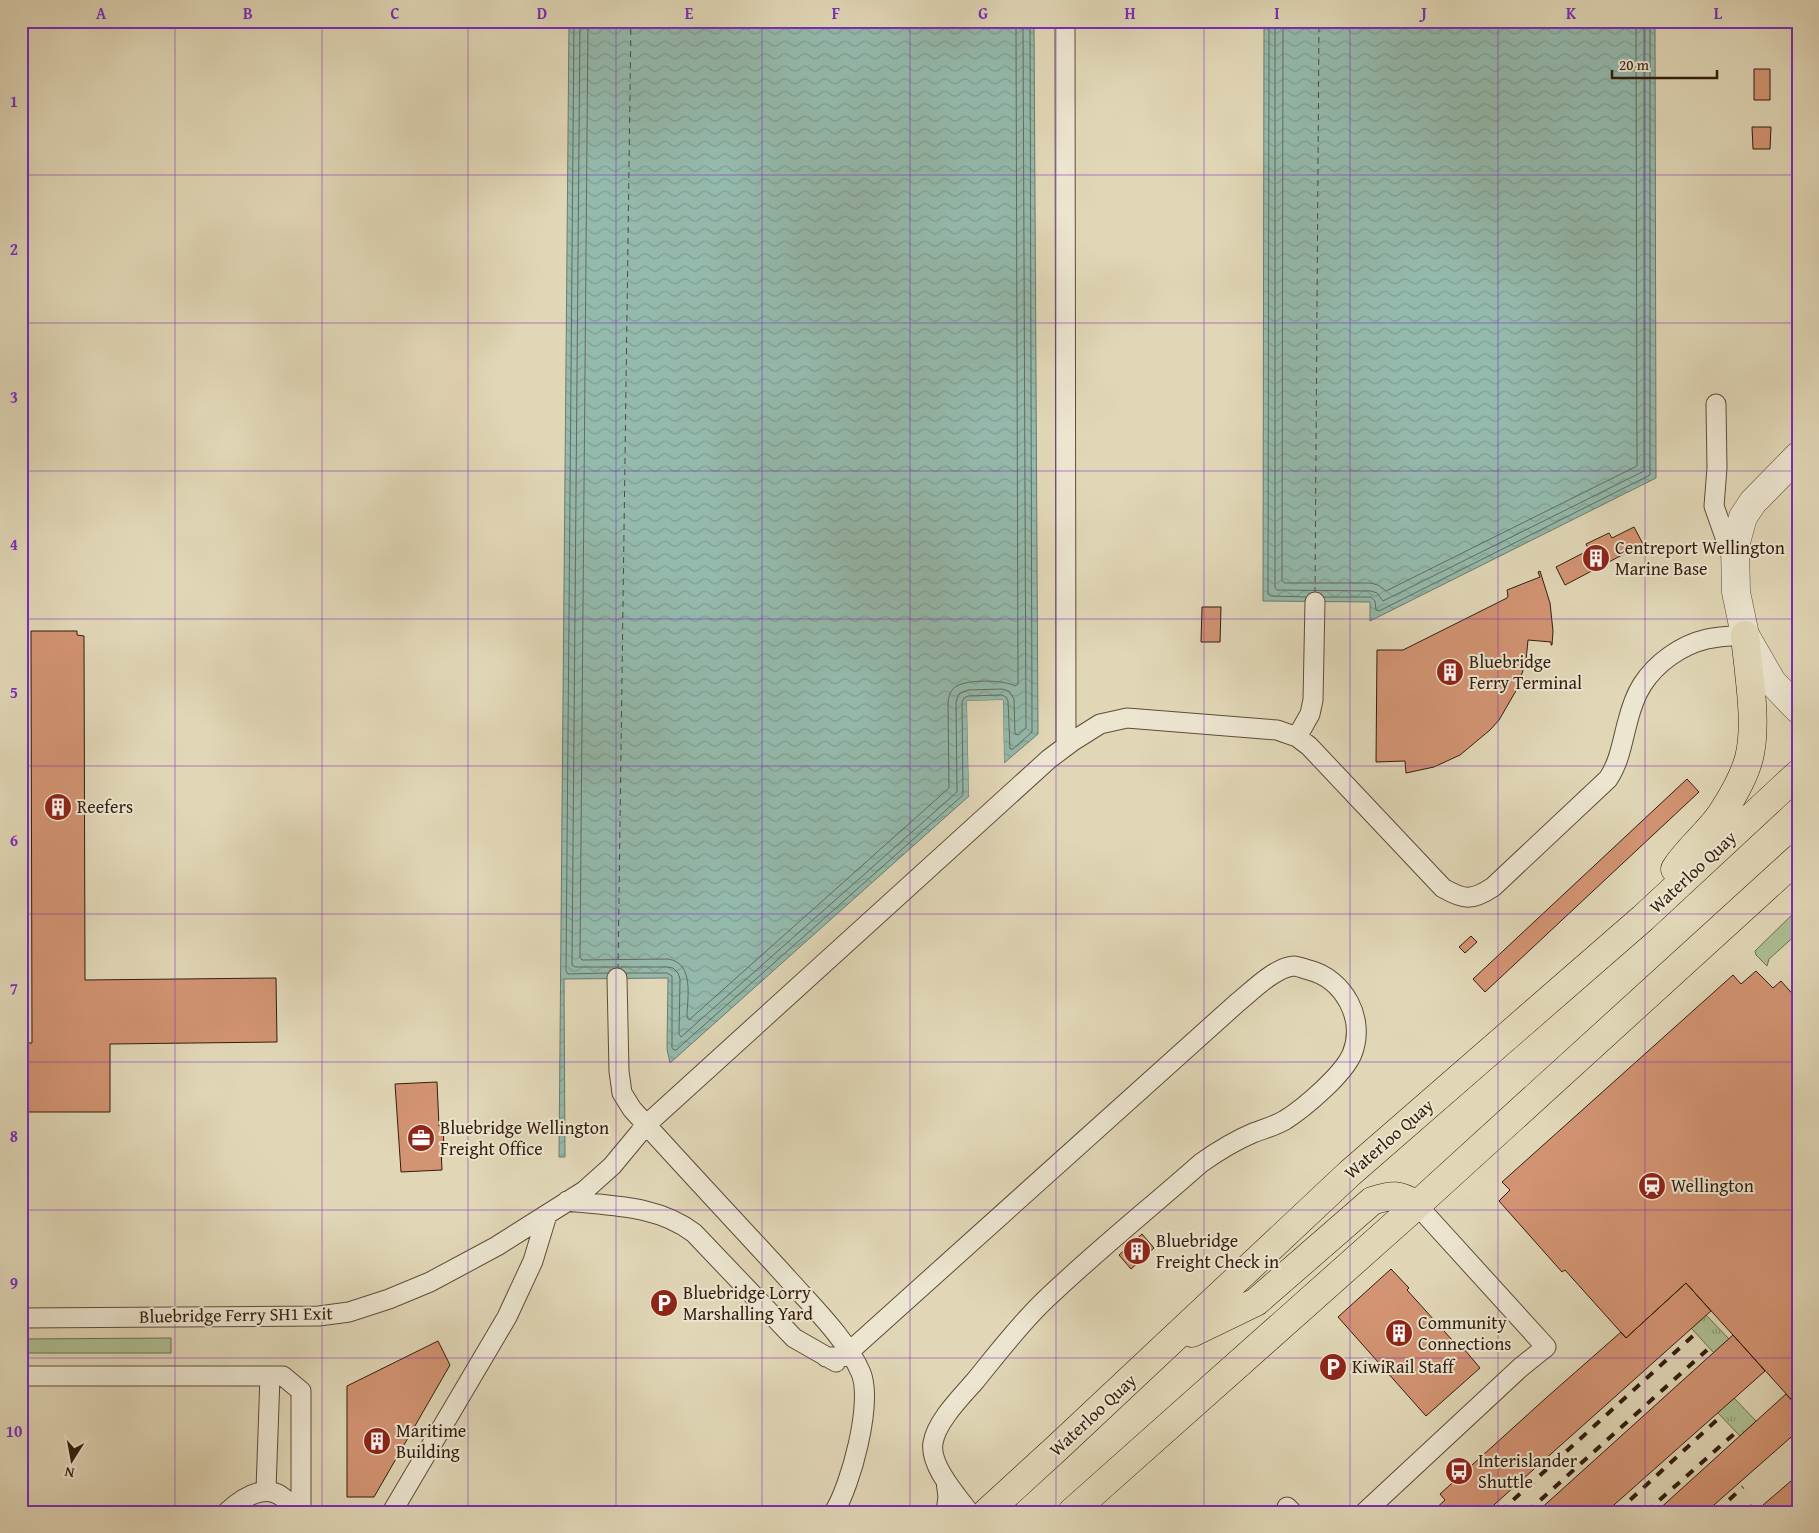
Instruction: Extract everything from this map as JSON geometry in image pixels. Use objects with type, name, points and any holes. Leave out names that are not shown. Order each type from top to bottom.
[{"type":"main road","points":[[1643,918],[1678,863],[1721,814],[1741,780],[1749,758],[1752,740],[1752,718],[1745,635]]},
{"type":"main road","name":"Waterloo Quay","points":[[987,1512],[1350,1174],[1643,918],[1798,774]]},
{"type":"main road","points":[[1072,1512],[1417,1205],[1798,858]]},
{"type":"main road","points":[[1168,1344],[1256,1302],[1372,1201],[1394,1195],[1405,1198],[1417,1205]]},
{"type":"street","points":[[1798,456],[1753,502],[1743,517],[1735,546],[1738,601],[1745,635],[1772,682],[1798,709]]},
{"type":"lane","points":[[1065,21],[1066,746]]},
{"type":"lane","points":[[1716,404],[1717,468],[1714,506],[1736,567]]},
{"type":"lane","points":[[1315,602],[1313,700],[1310,714],[1297,737],[1309,746],[1442,888],[1454,895],[1467,898],[1479,896],[1504,877],[1608,779],[1616,765],[1627,722],[1642,685],[1662,663],[1690,645],[1707,639],[1745,635]]},
{"type":"lane","name":"Bluebridge Ferry SH1 Exit","points":[[21,1318],[319,1316],[349,1312],[389,1299],[430,1282],[497,1246],[584,1191],[612,1166],[646,1125],[1042,765],[1066,746],[1100,724],[1127,718],[1277,730],[1297,737]]},
{"type":"lane","points":[[826,1357],[842,1357],[850,1351],[1267,979],[1282,970],[1294,966],[1332,980],[1346,997],[1353,1012],[1356,1032],[1352,1054],[1337,1076],[1284,1120],[1224,1146],[1201,1163],[1044,1301],[963,1394],[936,1432],[932,1450],[935,1460],[946,1480],[969,1512]]},
{"type":"lane","points":[[618,978],[619,1071],[622,1093],[632,1110],[812,1306],[850,1351],[862,1375],[865,1396],[860,1434],[845,1490],[834,1512]]},
{"type":"lane","points":[[567,1201],[638,1209],[662,1214],[681,1222],[694,1233],[794,1338],[862,1375]]},
{"type":"lane","points":[[1365,1512],[1546,1347],[1417,1205]]},
{"type":"lane","points":[[392,1512],[507,1318],[533,1261],[547,1215]]},
{"type":"lane","points":[[21,1376],[283,1376],[301,1391],[301,1512]]},
{"type":"lane","points":[[266,1490],[270,1376]]},
{"type":"lane","points":[[946,1480],[948,1497],[946,1512]]},
{"type":"lane","points":[[227,1512],[244,1498],[266,1490],[279,1494],[295,1512]]},
{"type":"green space","points":[[1798,909],[1798,933],[1769,959],[1767,966],[1756,955],[1755,951]]},
{"type":"green space","points":[[1706,1315],[1729,1339],[1714,1353],[1691,1328]]},
{"type":"green space","points":[[171,1338],[171,1353],[21,1353],[21,1339]]},
{"type":"green space","points":[[1733,1397],[1756,1421],[1740,1436],[1717,1412]]},
{"type":"water","points":[[569,21],[1034,21],[1038,734],[1004,763],[1003,700],[967,701],[969,796],[670,1063],[667,1049],[668,978],[564,979],[565,1157],[559,1157]]},
{"type":"water","points":[[1264,21],[1655,21],[1656,478],[1370,621],[1370,602],[1263,601]]},
{"type":"pier","points":[[1003,700],[1004,763],[1002,765],[1001,703],[969,704],[971,794],[969,796],[967,701]]},
{"type":"building","points":[[1754,69],[1770,69],[1770,100],[1754,100]]},
{"type":"building","points":[[1752,127],[1771,127],[1770,149],[1753,149]]},
{"type":"building","name":"Centreport Wellington Marine Base","points":[[1634,527],[1643,544],[1565,585],[1556,567],[1589,550],[1586,544],[1609,533],[1612,538]]},
{"type":"building","name":"Bluebridge Ferry Terminal","points":[[1540,571],[1550,603],[1553,631],[1552,645],[1551,642],[1528,640],[1526,661],[1517,689],[1499,720],[1460,755],[1434,767],[1406,773],[1405,761],[1376,762],[1377,650],[1403,650],[1507,598],[1507,590],[1540,577],[1538,572]]},
{"type":"building","points":[[1202,607],[1221,607],[1220,642],[1201,642]]},
{"type":"building","name":"Reefers","points":[[31,631],[77,631],[77,635],[84,636],[85,980],[276,978],[277,1042],[110,1044],[110,1112],[21,1112],[21,1043],[32,1043]]},
{"type":"building","points":[[1687,779],[1699,792],[1485,992],[1473,979]]},
{"type":"building","points":[[1471,936],[1477,942],[1465,953],[1459,947]]},
{"type":"building","name":"Wellington","points":[[1756,971],[1773,988],[1781,981],[1798,1000],[1798,1407],[1686,1283],[1626,1338],[1565,1270],[1562,1272],[1499,1201],[1510,1190],[1502,1182],[1733,975],[1741,984]]},
{"type":"building","name":"Bluebridge Wellington Freight Office","points":[[437,1082],[439,1126],[443,1125],[444,1149],[441,1149],[442,1170],[401,1172],[395,1084]]},
{"type":"building","name":"Bluebridge Freight Check in","points":[[1142,1234],[1154,1248],[1131,1269],[1119,1255]]},
{"type":"building","name":"Community Connections","points":[[1391,1269],[1409,1288],[1407,1290],[1462,1351],[1464,1349],[1480,1368],[1426,1416],[1338,1317]]},
{"type":"building","points":[[1686,1283],[1711,1311],[1486,1512],[1432,1512],[1445,1500],[1440,1494],[1546,1398],[1621,1332],[1626,1338]]},
{"type":"building","points":[[1733,1335],[1765,1371],[1606,1512],[1537,1512]]},
{"type":"building","name":"Maritime Building","points":[[438,1341],[450,1365],[374,1497],[347,1497],[347,1386]]},
{"type":"building","points":[[1786,1394],[1798,1407],[1798,1431],[1706,1512],[1656,1512]]},
{"type":"building","points":[[1798,1475],[1798,1512],[1756,1512],[1763,1505]]},
{"type":"ferry route","points":[[618,970],[631,21]]},
{"type":"ferry route","points":[[1315,593],[1319,21]]},
{"type":"railway","points":[[1500,1512],[1695,1334]]},
{"type":"railway","points":[[1527,1512],[1707,1350]]},
{"type":"railway","points":[[1617,1512],[1719,1418]]},
{"type":"railway","points":[[1646,1512],[1734,1434]]},
{"type":"railway","points":[[1716,1512],[1743,1487]]},
{"type":"railway","points":[[1746,1512],[1757,1501]]},
{"type":"place","name":"Centreport Wellington Marine Base","points":[[1596,558]]},
{"type":"place","name":"Bluebridge Ferry Terminal","points":[[1450,672]]},
{"type":"place","name":"Reefers","points":[[58,807]]},
{"type":"place","name":"Bluebridge Wellington Freight Office","points":[[421,1138]]},
{"type":"place","name":"Wellington","points":[[1652,1186]]},
{"type":"place","name":"Bluebridge Freight Check in","points":[[1137,1251]]},
{"type":"place","name":"Bluebridge Lorry Marshalling Yard","points":[[664,1303]]},
{"type":"place","name":"Community Connections","points":[[1399,1333]]},
{"type":"place","name":"KiwiRail Staff","points":[[1333,1367]]},
{"type":"place","name":"Maritime Building","points":[[377,1441]]},
{"type":"place","name":"Interislander Shuttle","points":[[1459,1471]]}]
